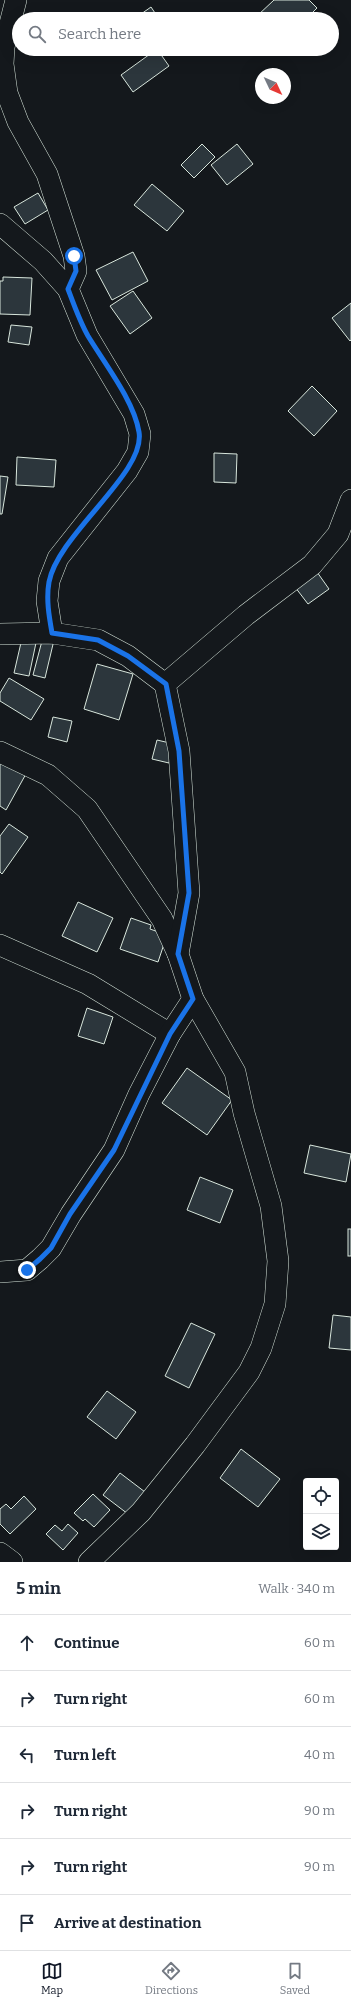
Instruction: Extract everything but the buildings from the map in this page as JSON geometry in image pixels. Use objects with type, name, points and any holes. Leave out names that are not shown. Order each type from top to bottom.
[{"type":"street","points":[[13,12],[16,0]]},
{"type":"street","points":[[12,15],[4,46],[3,64],[7,94],[18,122],[47,174],[74,256],[76,271],[68,289]]},
{"type":"street","points":[[0,224],[43,261],[68,289],[87,335],[134,414],[140,434],[138,452],[127,471],[58,558],[49,581],[47,601],[52,633]]},
{"type":"street","points":[[166,684],[173,676],[246,615],[312,565],[338,534],[351,500]]},
{"type":"street","points":[[0,647],[8,634],[52,633],[98,640],[128,656],[166,684],[179,751],[189,893],[178,954]]},
{"type":"street","points":[[0,752],[48,775],[87,809],[162,919],[178,954],[193,999],[235,1072],[244,1113],[271,1206],[278,1261],[275,1304],[260,1348],[249,1372],[195,1445],[141,1512],[89,1562]]},
{"type":"street","points":[[0,945],[88,984],[170,1034]]},
{"type":"street","points":[[0,1272],[27,1270],[51,1248],[70,1214],[114,1150],[170,1034],[193,999]]},
{"type":"street","points":[[0,1553],[12,1562]]},
{"type":"route","points":[[27,1270],[51,1248],[70,1214],[114,1150],[139,1094],[170,1034],[193,999],[178,954],[189,893],[179,751],[166,684],[128,656],[98,640],[52,633],[47,601],[49,581],[58,558],[127,471],[138,452],[140,434],[134,414],[87,335],[68,289],[76,271],[74,256]]}]
